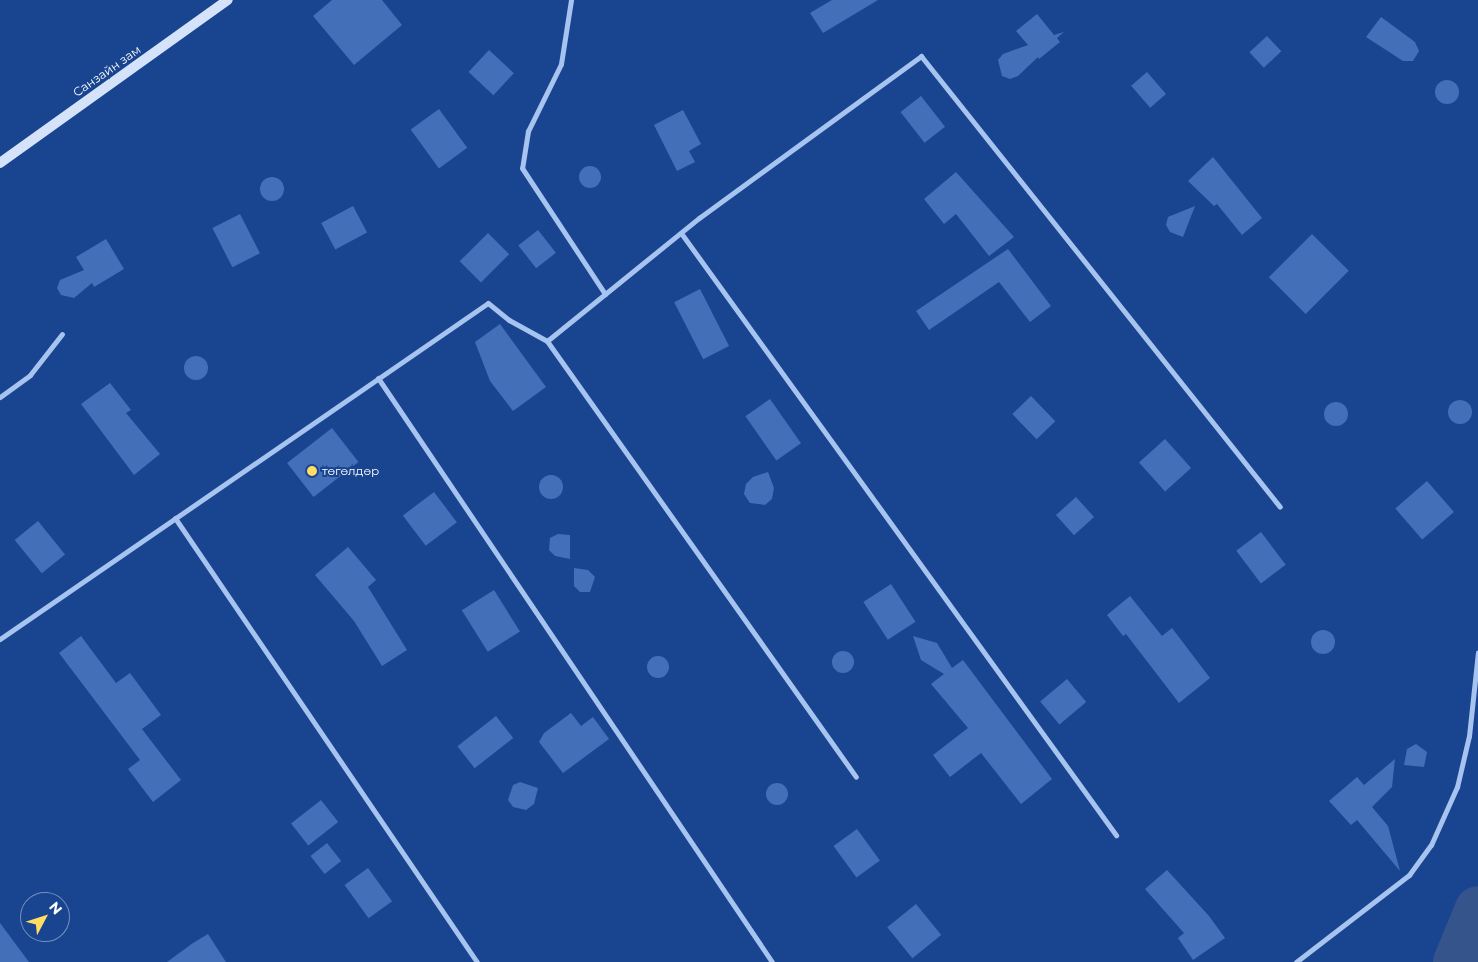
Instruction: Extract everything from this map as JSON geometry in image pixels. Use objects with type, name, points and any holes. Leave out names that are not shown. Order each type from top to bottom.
[{"type":"main road","name":"Санзайн зам","points":[[0,163],[228,0]]},
{"type":"street","points":[[571,0],[561,64],[528,131],[522,168],[605,294]]},
{"type":"street","points":[[547,341],[682,233],[921,56],[1280,507]]},
{"type":"street","points":[[682,233],[1116,835]]},
{"type":"street","points":[[0,639],[488,303],[508,320],[547,341],[856,777]]},
{"type":"street","points":[[0,397],[30,375],[62,334]]},
{"type":"street","points":[[378,378],[772,962]]},
{"type":"street","points":[[175,518],[478,962]]},
{"type":"street","points":[[1296,962],[1409,875],[1431,845],[1457,787],[1464,759],[1478,652]]},
{"type":"building","points":[[332,0],[382,0],[402,25],[354,65],[313,16]]},
{"type":"building","points":[[832,0],[878,0],[823,33],[810,13]]},
{"type":"building","points":[[1037,14],[1054,35],[1064,32],[1057,38],[1060,42],[1039,59],[1038,57],[1018,76],[1010,79],[1002,76],[998,60],[1003,54],[1028,45],[1016,31]]},
{"type":"building","points":[[1381,17],[1415,42],[1419,51],[1413,61],[1403,61],[1366,37]]},
{"type":"building","points":[[1267,36],[1281,51],[1264,68],[1249,52]]},
{"type":"building","points":[[489,50],[514,73],[493,95],[469,72]]},
{"type":"building","points":[[1147,72],[1166,94],[1150,108],[1131,86]]},
{"type":"building","points":[[1447,80],[1455,84],[1459,92],[1455,100],[1447,104],[1439,100],[1435,92],[1439,84]]},
{"type":"building","points":[[921,96],[945,127],[925,143],[901,112]]},
{"type":"building","points":[[439,109],[467,148],[439,168],[411,130]]},
{"type":"building","points":[[683,110],[701,144],[689,151],[695,162],[677,171],[654,125]]},
{"type":"building","points":[[1213,157],[1262,218],[1242,235],[1217,204],[1214,206],[1188,181]]},
{"type":"building","points":[[586,166],[594,166],[601,173],[601,181],[594,188],[586,188],[579,181],[579,173]]},
{"type":"building","points":[[956,172],[1014,237],[989,256],[956,214],[944,224],[924,199]]},
{"type":"building","points":[[272,177],[277,178],[283,184],[283,194],[277,200],[272,201],[267,200],[261,194],[260,189],[261,184],[267,178]]},
{"type":"building","points":[[353,206],[367,232],[335,249],[321,223]]},
{"type":"building","points":[[1195,206],[1183,237],[1170,232],[1166,225],[1168,217]]},
{"type":"building","points":[[240,214],[260,253],[232,267],[212,228]]},
{"type":"building","points":[[538,230],[556,253],[536,268],[518,245]]},
{"type":"building","points":[[488,233],[509,254],[481,282],[460,261]]},
{"type":"building","points":[[1312,234],[1349,271],[1306,314],[1269,277]]},
{"type":"building","points":[[106,239],[124,269],[94,287],[92,283],[74,298],[61,295],[57,288],[60,280],[84,270],[76,257]]},
{"type":"building","points":[[1008,249],[1051,306],[1030,322],[999,282],[929,330],[916,311]]},
{"type":"building","points":[[700,289],[729,346],[703,359],[674,302]]},
{"type":"building","points":[[500,324],[546,387],[513,411],[490,381],[475,342]]},
{"type":"building","points":[[196,356],[204,360],[208,368],[204,376],[196,380],[188,376],[184,368],[188,360]]},
{"type":"building","points":[[110,383],[131,410],[126,413],[160,454],[134,475],[81,404]]},
{"type":"building","points":[[1031,396],[1055,421],[1037,439],[1012,414]]},
{"type":"building","points":[[770,399],[801,443],[776,460],[745,416]]},
{"type":"building","points":[[1460,400],[1468,404],[1472,412],[1468,420],[1460,424],[1452,420],[1448,412],[1452,404]]},
{"type":"building","points":[[1336,402],[1344,406],[1348,414],[1344,422],[1336,426],[1328,422],[1324,414],[1328,406]]},
{"type":"building","points":[[332,428],[358,462],[314,497],[287,463]]},
{"type":"building","points":[[1165,439],[1191,468],[1165,491],[1139,462]]},
{"type":"building","points":[[768,472],[774,488],[772,499],[765,505],[750,503],[744,494],[746,484],[753,477]]},
{"type":"building","points":[[551,475],[559,479],[563,487],[559,495],[551,499],[543,495],[539,487],[543,479]]},
{"type":"building","points":[[1427,481],[1454,512],[1422,539],[1395,509]]},
{"type":"building","points":[[434,492],[457,522],[426,546],[403,515]]},
{"type":"building","points":[[1076,497],[1094,517],[1074,535],[1056,515]]},
{"type":"building","points":[[38,521],[65,554],[42,573],[15,540]]},
{"type":"building","points":[[1261,532],[1286,565],[1261,583],[1236,551]]},
{"type":"building","points":[[558,534],[570,535],[570,559],[555,556],[549,550],[550,538]]},
{"type":"building","points":[[348,547],[376,580],[368,587],[407,650],[382,666],[354,621],[315,575]]},
{"type":"building","points":[[574,568],[588,570],[595,577],[590,592],[580,592],[574,586]]},
{"type":"building","points":[[891,584],[916,622],[888,640],[863,602]]},
{"type":"building","points":[[494,590],[520,632],[488,652],[462,610]]},
{"type":"building","points":[[1130,596],[1162,636],[1172,628],[1210,678],[1179,703],[1126,634],[1123,636],[1107,615]]},
{"type":"building","points":[[1323,630],[1331,634],[1335,642],[1331,650],[1323,654],[1315,650],[1311,642],[1315,634]]},
{"type":"building","points":[[81,636],[116,683],[130,673],[161,715],[142,729],[181,780],[153,802],[128,769],[140,760],[59,653]]},
{"type":"building","points":[[913,636],[937,643],[952,668],[963,660],[1052,779],[1021,804],[981,753],[950,777],[933,755],[968,728],[931,684],[944,674],[921,660]]},
{"type":"building","points":[[839,651],[847,651],[854,658],[854,666],[847,673],[839,673],[832,666],[832,658]]},
{"type":"building","points":[[654,656],[662,656],[669,663],[669,671],[662,678],[654,678],[647,671],[647,663]]},
{"type":"building","points":[[1067,679],[1086,702],[1059,724],[1040,701]]},
{"type":"building","points":[[571,713],[581,726],[593,717],[609,739],[563,773],[539,742],[544,733]]},
{"type":"building","points":[[496,716],[513,738],[475,768],[457,746]]},
{"type":"building","points":[[1416,744],[1427,752],[1424,767],[1404,765],[1407,749]]},
{"type":"building","points":[[1395,759],[1392,787],[1372,807],[1388,826],[1400,871],[1357,820],[1351,825],[1329,801],[1357,777],[1364,785]]},
{"type":"building","points":[[520,782],[538,788],[534,804],[526,810],[513,807],[508,800],[513,785]]},
{"type":"building","points":[[773,783],[781,783],[788,790],[788,798],[781,805],[773,805],[766,798],[766,790]]},
{"type":"building","points":[[321,800],[338,822],[308,845],[291,823]]},
{"type":"building","points":[[857,829],[880,861],[856,878],[834,846]]},
{"type":"building","points":[[327,843],[341,861],[325,874],[310,856]]},
{"type":"building","points":[[368,868],[392,901],[369,918],[345,885]]},
{"type":"building","points":[[1167,870],[1209,916],[1225,938],[1193,960],[1178,938],[1184,933],[1145,889]]},
{"type":"building","points":[[916,904],[941,935],[912,958],[887,927]]},
{"type":"building","points":[[0,923],[29,962],[0,962]]},
{"type":"building","points":[[208,934],[226,962],[167,962],[193,943]]},
{"type":"waterway","points":[[1456,962],[1478,909]]},
{"type":"place","name":"төгөлдөр","points":[[312,471]]}]
